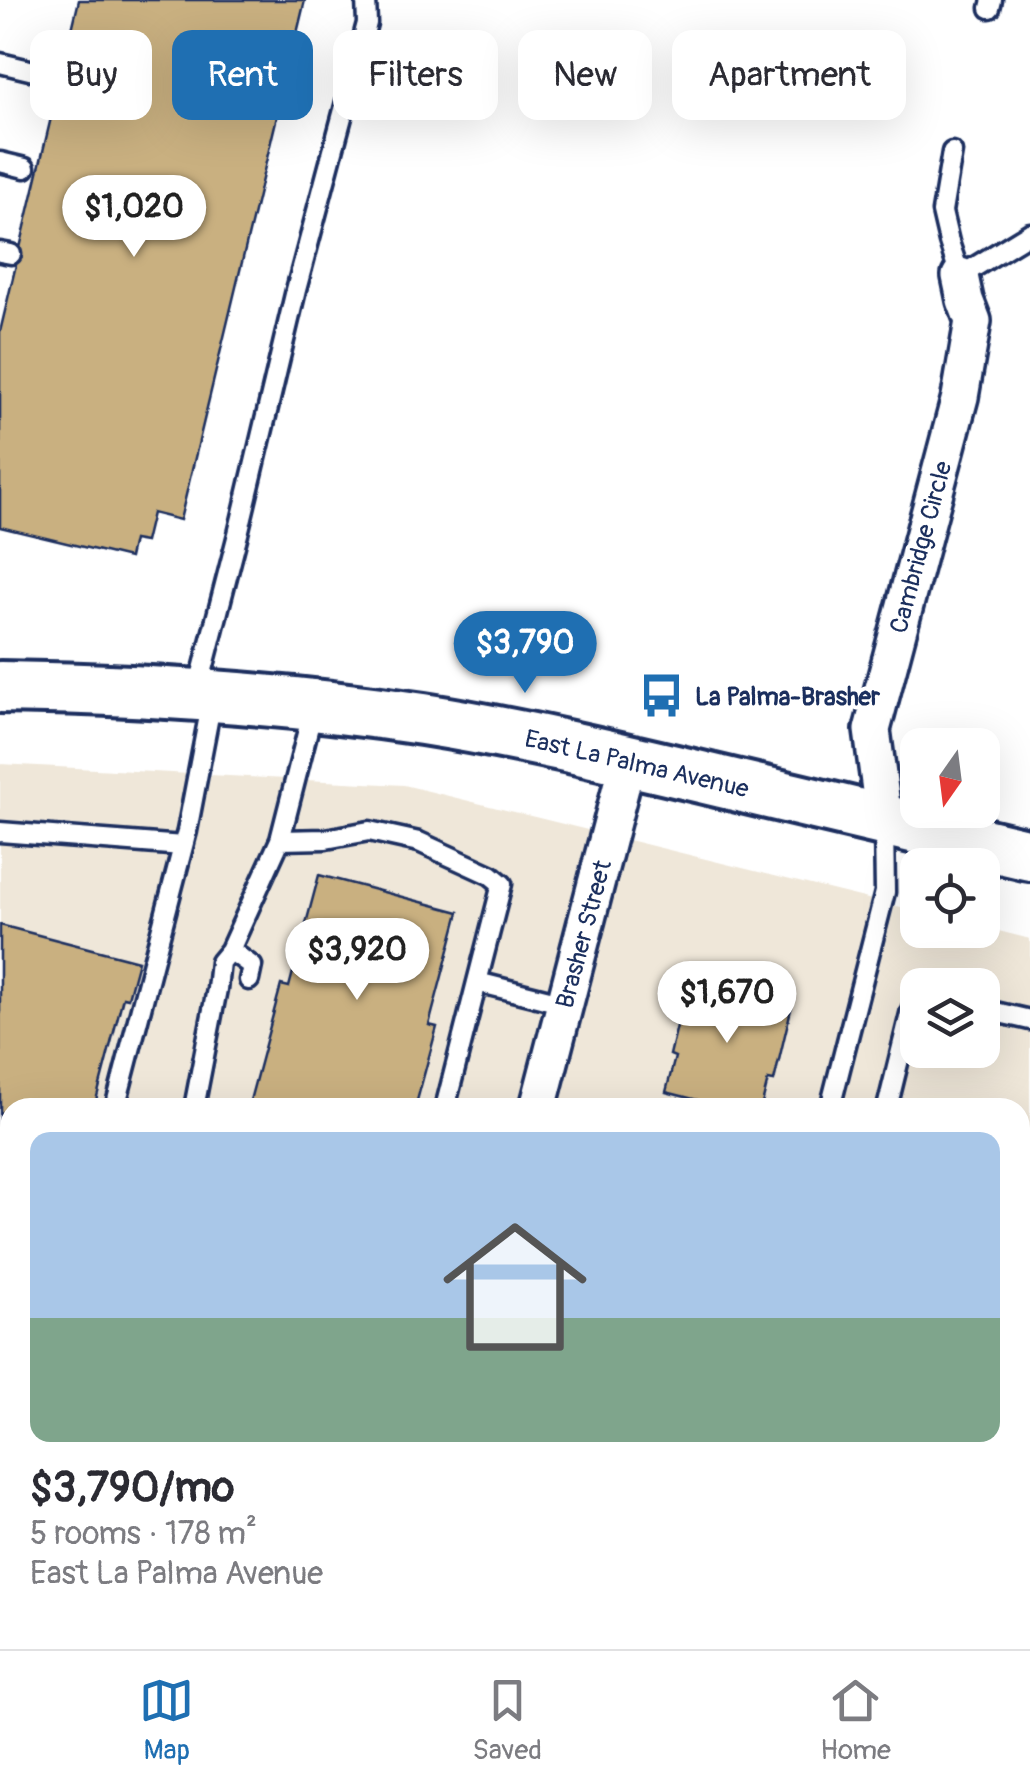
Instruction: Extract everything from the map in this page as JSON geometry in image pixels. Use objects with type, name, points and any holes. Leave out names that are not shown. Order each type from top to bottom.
[{"type":"main road","name":"East La Palma Avenue","points":[[0,687],[205,694],[314,704],[492,731],[1030,855]]},
{"type":"street","name":"Cambridge Circle","points":[[884,820],[872,730],[960,397],[973,321],[960,276]]},
{"type":"street","name":"Brasher Street","points":[[541,1098],[628,760]]},
{"type":"lane","points":[[118,1098],[183,846],[205,694],[238,534],[296,290],[367,23],[366,0]]},
{"type":"lane","points":[[0,63],[30,70]]},
{"type":"lane","points":[[952,152],[942,212],[960,276],[1030,234]]},
{"type":"lane","points":[[0,162],[25,168]]},
{"type":"lane","points":[[196,1098],[220,962],[230,950],[280,840],[314,704]]},
{"type":"lane","points":[[833,1098],[885,892],[884,820]]},
{"type":"lane","points":[[0,832],[183,846]]},
{"type":"lane","points":[[280,840],[326,839],[370,832],[419,842],[492,875],[502,884],[448,1098]]},
{"type":"lane","points":[[230,950],[252,966],[249,980]]},
{"type":"lane","points":[[477,982],[565,1004]]},
{"type":"lane","points":[[1000,1013],[1030,1020]]},
{"type":"lane","points":[[889,1098],[900,1055]]},
{"type":"shaded area","points":[[0,764],[404,785],[900,907],[900,948],[1000,948],[1000,931],[1030,939],[1030,1098],[0,1098]]},
{"type":"building","points":[[79,0],[305,0],[298,30],[172,30],[172,120],[276,120],[180,520],[152,513],[145,542],[133,540],[129,558],[0,527],[0,332],[50,120],[152,120],[152,30],[72,30]]},
{"type":"building","points":[[319,875],[459,912],[429,1025],[437,1027],[418,1098],[251,1098],[281,985],[289,987]]},
{"type":"building","points":[[0,925],[138,961],[128,998],[123,997],[97,1098],[0,1098]]},
{"type":"building","points":[[688,980],[792,1005],[774,1081],[768,1080],[764,1098],[690,1098],[666,1092],[675,1057],[670,1055]]},
{"type":"place","name":"La Palma-Brasher","points":[[662,696]]}]
